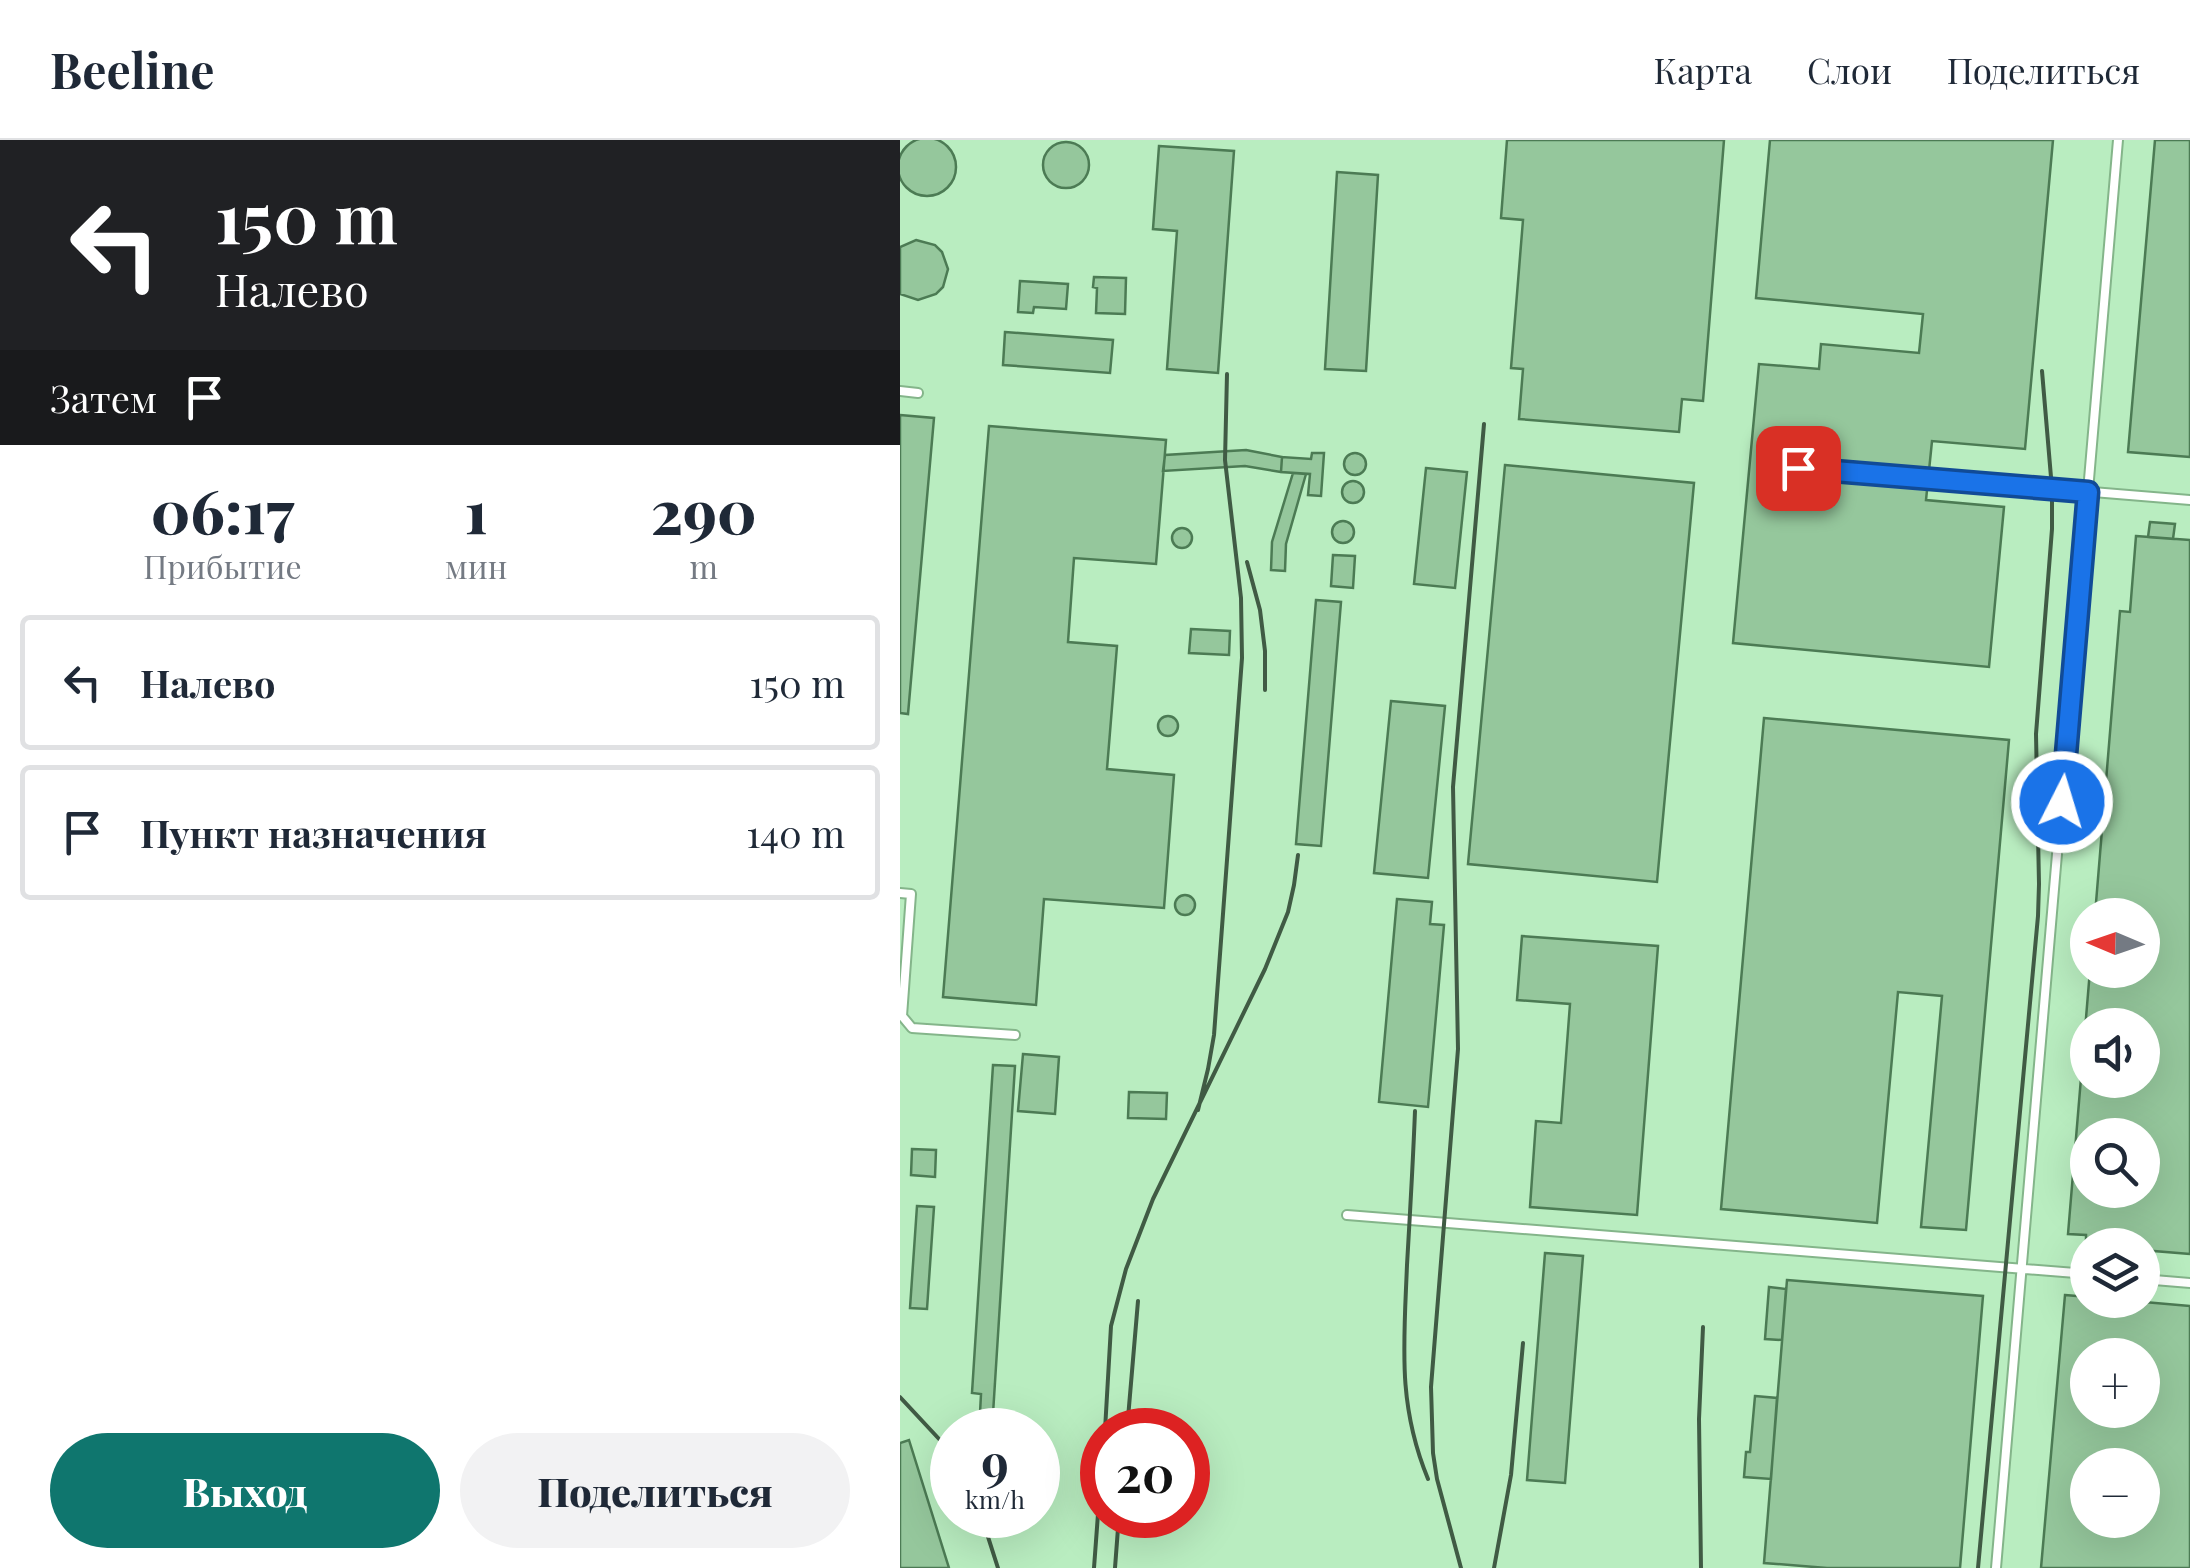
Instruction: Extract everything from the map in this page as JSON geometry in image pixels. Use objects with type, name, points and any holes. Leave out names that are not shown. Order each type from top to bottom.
[{"type":"lane","points":[[1996,1568],[2118,140]]},
{"type":"lane","points":[[900,391],[918,392]]},
{"type":"lane","points":[[1798,468],[2190,500]]},
{"type":"lane","points":[[900,894],[911,894],[902,1016],[912,1028],[1015,1035]]},
{"type":"lane","points":[[1347,1216],[2070,1272]]},
{"type":"lane","points":[[2160,1280],[2190,1283]]},
{"type":"building","points":[[916,140],[938,140],[954,156],[954,178],[938,194],[916,194],[900,178],[900,156]]},
{"type":"building","points":[[1507,140],[1724,140],[1703,401],[1682,399],[1679,432],[1519,419],[1523,369],[1511,368],[1523,220],[1501,218]]},
{"type":"building","points":[[1770,140],[2053,140],[2025,449],[1932,441],[1926,500],[2004,507],[1989,667],[1733,643],[1759,364],[1819,369],[1821,344],[1919,353],[1923,314],[1756,298]]},
{"type":"building","points":[[2155,140],[2190,140],[2190,457],[2128,452]]},
{"type":"building","points":[[1066,142],[1082,149],[1089,165],[1082,181],[1066,188],[1050,181],[1043,165],[1050,149]]},
{"type":"building","points":[[1159,146],[1234,151],[1218,373],[1167,369],[1177,231],[1153,229]]},
{"type":"building","points":[[1337,172],[1378,175],[1366,371],[1325,369]]},
{"type":"building","points":[[916,240],[935,245],[948,269],[943,287],[918,300],[900,294],[900,247]]},
{"type":"building","points":[[1094,277],[1126,278],[1125,314],[1096,313]]},
{"type":"building","points":[[1020,281],[1068,284],[1066,309],[1034,307],[1033,313],[1018,312]]},
{"type":"building","points":[[1005,332],[1113,340],[1110,373],[1003,365]]},
{"type":"building","points":[[900,415],[934,418],[908,714],[900,713]]},
{"type":"building","points":[[989,426],[1166,440],[1156,564],[1074,558],[1068,642],[1117,646],[1107,769],[1174,775],[1164,908],[1044,899],[1036,1005],[943,997]]},
{"type":"building","points":[[1246,450],[1282,457],[1281,472],[1245,466],[1163,471],[1165,455]]},
{"type":"building","points":[[1312,453],[1324,453],[1321,496],[1308,495],[1310,474],[1281,472],[1282,457],[1311,459]]},
{"type":"building","points":[[1355,453],[1363,456],[1363,472],[1355,475],[1347,472],[1344,464],[1347,456]]},
{"type":"building","points":[[1505,465],[1694,483],[1657,882],[1468,864]]},
{"type":"building","points":[[1426,468],[1467,472],[1455,588],[1414,584]]},
{"type":"building","points":[[1293,473],[1306,474],[1286,544],[1285,571],[1271,570],[1272,542]]},
{"type":"building","points":[[1353,481],[1361,484],[1361,500],[1353,503],[1345,500],[1342,492],[1345,484]]},
{"type":"building","points":[[1343,521],[1351,524],[1351,540],[1343,543],[1335,540],[1332,532],[1335,524]]},
{"type":"building","points":[[2150,522],[2175,524],[2173,539],[2148,537]]},
{"type":"building","points":[[1182,528],[1192,538],[1182,548],[1172,538]]},
{"type":"building","points":[[2136,536],[2190,540],[2190,1254],[2160,1252],[2160,1228],[2070,1228],[2068,1234],[2070,1208],[2160,1208],[2160,1118],[2078,1118],[2079,1098],[2160,1098],[2160,1008],[2087,1008],[2088,988],[2160,988],[2160,898],[2096,898],[2120,611],[2130,612]]},
{"type":"building","points":[[1333,555],[1355,556],[1353,588],[1331,586]]},
{"type":"building","points":[[1316,600],[1341,602],[1321,846],[1296,844]]},
{"type":"building","points":[[1191,629],[1230,631],[1229,655],[1189,653]]},
{"type":"building","points":[[1391,701],[1445,706],[1428,878],[1374,873]]},
{"type":"building","points":[[1168,716],[1178,726],[1168,736],[1158,726]]},
{"type":"building","points":[[1764,718],[2009,740],[1966,1230],[1921,1227],[1942,996],[1898,992],[1877,1223],[1721,1209]]},
{"type":"building","points":[[1185,895],[1195,905],[1185,915],[1175,905]]},
{"type":"building","points":[[1397,899],[1432,902],[1430,924],[1444,925],[1428,1107],[1379,1102]]},
{"type":"building","points":[[1522,936],[1658,946],[1637,1215],[1530,1207],[1536,1121],[1561,1123],[1570,1004],[1517,1000]]},
{"type":"building","points":[[1023,1054],[1059,1057],[1055,1114],[1018,1111]]},
{"type":"building","points":[[993,1065],[1015,1066],[993,1408],[980,1408],[981,1394],[972,1393]]},
{"type":"building","points":[[1129,1092],[1167,1093],[1166,1119],[1128,1118]]},
{"type":"building","points":[[912,1149],[936,1150],[935,1177],[911,1175]]},
{"type":"building","points":[[917,1206],[934,1207],[927,1309],[910,1308]]},
{"type":"building","points":[[1545,1253],[1583,1256],[1565,1483],[1527,1480]]},
{"type":"building","points":[[1787,1280],[1983,1296],[1960,1568],[1827,1568],[1764,1563]]},
{"type":"building","points":[[1769,1287],[1786,1289],[1782,1340],[1765,1339]]},
{"type":"building","points":[[2065,1295],[2070,1295],[2070,1318],[2160,1318],[2160,1303],[2190,1306],[2190,1568],[2041,1568]]},
{"type":"building","points":[[1755,1396],[1777,1398],[1771,1479],[1744,1477]]},
{"type":"building","points":[[909,1440],[930,1507],[930,1538],[940,1538],[949,1568],[900,1568],[900,1443]]},
{"type":"railway","points":[[1978,1568],[2038,916],[2036,734],[2052,529],[2042,371]]},
{"type":"railway","points":[[1198,1110],[1214,1035],[1242,658],[1241,598],[1225,460],[1227,374]]},
{"type":"railway","points":[[1461,1568],[1437,1479],[1431,1387],[1458,1049],[1453,787],[1484,424]]},
{"type":"railway","points":[[1247,562],[1260,610],[1265,690]]},
{"type":"railway","points":[[1106,1408],[1111,1326],[1126,1269],[1153,1199],[1265,969],[1288,912],[1298,855]]},
{"type":"railway","points":[[1415,1111],[1405,1373],[1411,1425],[1428,1479]]},
{"type":"railway","points":[[1129,1408],[1138,1301]]},
{"type":"railway","points":[[1701,1568],[1699,1419],[1703,1327]]},
{"type":"railway","points":[[1494,1568],[1511,1475],[1523,1343]]},
{"type":"railway","points":[[900,1397],[930,1429]]},
{"type":"railway","points":[[988,1538],[998,1568]]},
{"type":"railway","points":[[1094,1568],[1096,1538]]},
{"type":"railway","points":[[1115,1568],[1117,1538]]},
{"type":"route","points":[[1798,468],[2088,492],[2062,802]]}]
